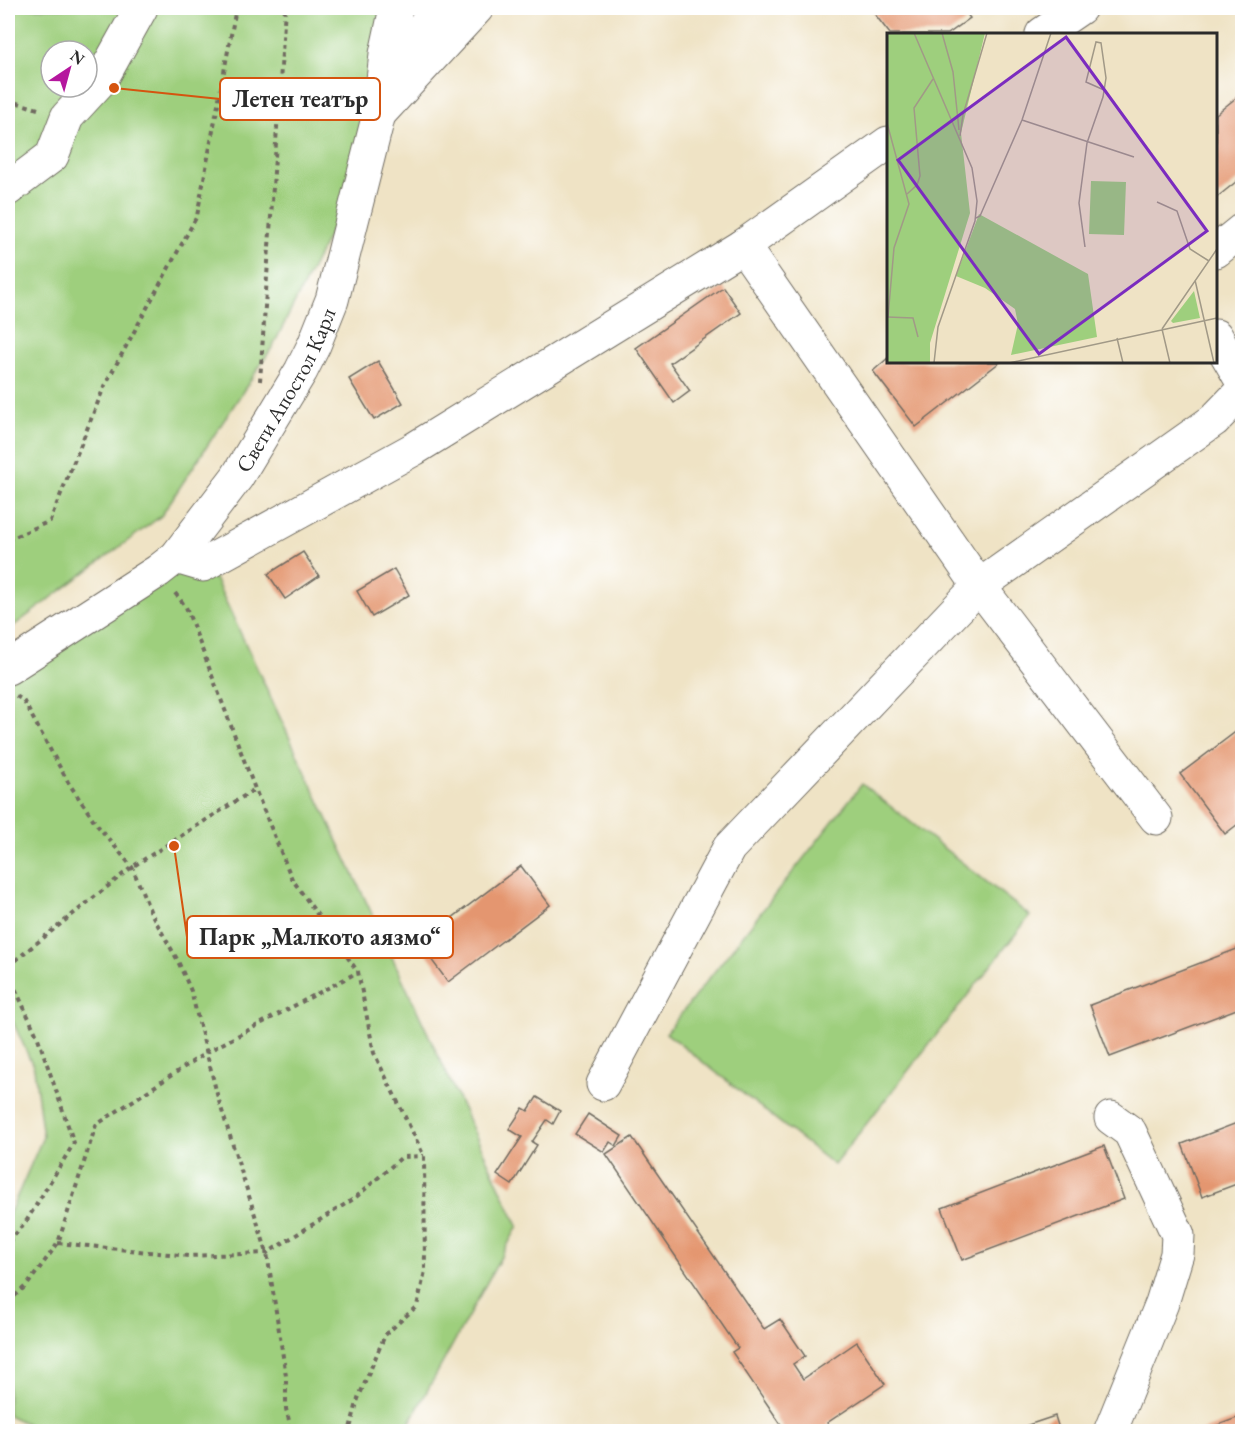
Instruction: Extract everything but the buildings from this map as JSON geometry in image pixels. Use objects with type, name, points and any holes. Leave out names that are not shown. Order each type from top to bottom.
[{"type":"street","points":[[8,189],[52,156],[67,117],[101,80],[141,8]]},
{"type":"street","name":"Свети Апостол Карл","points":[[9,680],[167,564],[237,477],[301,371],[332,300],[379,114],[386,54],[396,8]]},
{"type":"street","points":[[379,114],[434,8]]},
{"type":"street","points":[[379,114],[477,8]]},
{"type":"street","points":[[1043,33],[1080,8]]},
{"type":"street","points":[[167,564],[203,565],[414,449],[743,246],[887,144]]},
{"type":"street","points":[[1217,249],[1242,230]]},
{"type":"street","points":[[743,246],[979,586],[1156,818]]},
{"type":"street","points":[[1217,339],[1242,381]]},
{"type":"street","points":[[603,1084],[729,848],[979,586],[1214,420],[1242,391]]},
{"type":"street","points":[[1110,1431],[1162,1303],[1177,1254],[1178,1235],[1130,1132],[1111,1118]]},
{"type":"path","points":[[8,540],[50,521],[104,387],[197,216],[236,8]]},
{"type":"path","points":[[259,388],[285,8]]},
{"type":"path","points":[[167,564],[292,879],[358,972],[374,1053],[424,1156],[425,1271],[417,1306],[385,1335],[358,1399],[349,1431]]},
{"type":"path","points":[[9,680],[23,700],[68,782],[98,825],[132,867],[151,913],[177,959],[191,991],[218,1098],[267,1253],[286,1376],[286,1409],[292,1431]]},
{"type":"path","points":[[8,966],[132,867],[255,789]]},
{"type":"path","points":[[8,1302],[28,1284],[58,1243],[96,1125],[207,1052],[358,972]]},
{"type":"path","points":[[8,973],[38,1038],[74,1143],[27,1220],[8,1243]]},
{"type":"path","points":[[58,1243],[189,1256],[267,1253],[355,1198],[402,1157],[424,1156]]},
{"type":"path","points":[[8,1429],[14,1431]]},
{"type":"green space","points":[[8,8],[470,8],[400,93],[273,346],[161,516],[8,630]]},
{"type":"green space","points":[[203,553],[518,1226],[405,1431],[44,1432],[8,1415],[8,1217],[43,1137],[34,1068],[8,1011],[8,681]]},
{"type":"green space","points":[[862,784],[1030,916],[834,1165],[666,1033]]},
{"type":"place","name":"Летен театър","points":[[114,88]]},
{"type":"place","name":"Парк „Малкото аязмо“","points":[[174,846]]}]
